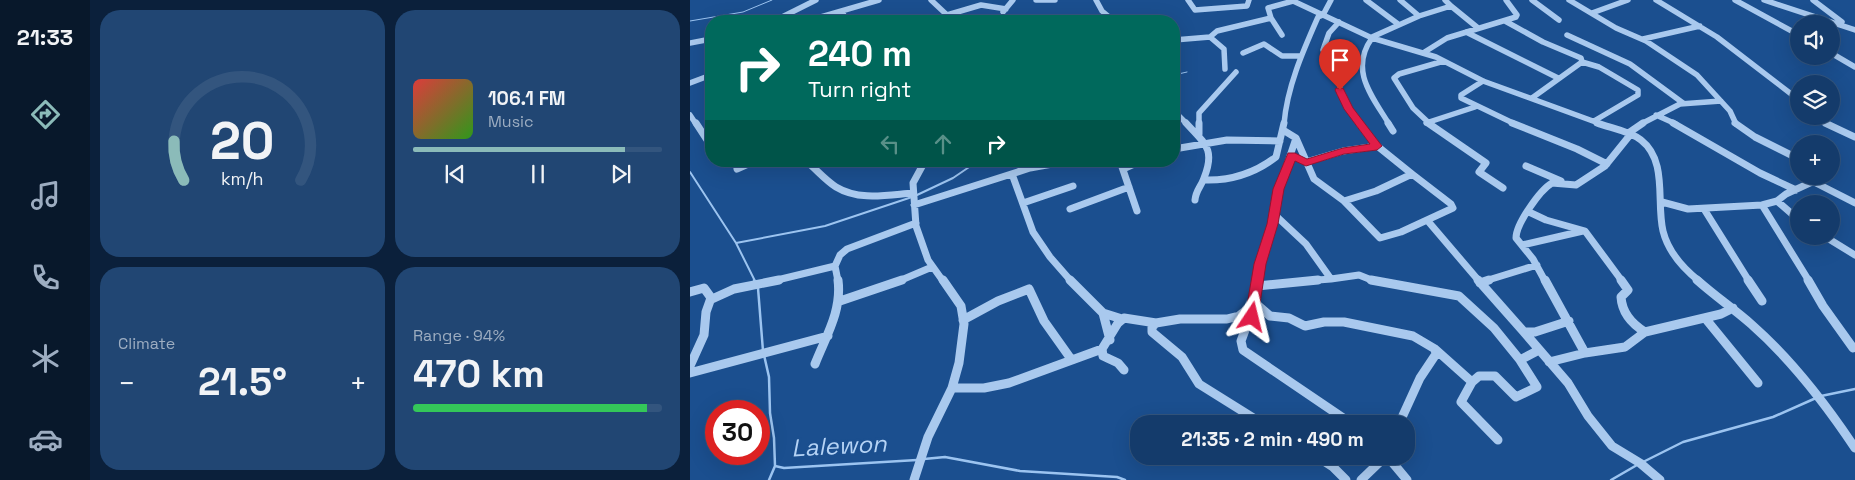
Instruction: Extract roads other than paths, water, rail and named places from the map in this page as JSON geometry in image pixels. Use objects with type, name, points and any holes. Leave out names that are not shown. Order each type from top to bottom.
[{"type":"street","points":[[786,15],[816,0]]},
{"type":"street","points":[[830,15],[879,0]]},
{"type":"street","points":[[931,0],[948,15],[981,5],[1006,9]]},
{"type":"street","points":[[1001,15],[1013,0]]},
{"type":"street","points":[[1036,0],[1055,0]]},
{"type":"street","points":[[1096,0],[1106,15]]},
{"type":"street","points":[[1188,0],[1195,10],[1247,6],[1249,0]]},
{"type":"street","points":[[1204,180],[1228,178],[1267,164],[1276,157],[1283,130],[1285,109],[1301,56],[1318,18],[1323,15],[1331,0]]},
{"type":"street","points":[[1366,0],[1398,24]]},
{"type":"street","points":[[1400,0],[1419,16]]},
{"type":"street","points":[[1445,0],[1478,28]]},
{"type":"street","points":[[1423,53],[1441,41],[1517,16],[1506,0]]},
{"type":"street","points":[[1532,0],[1559,20]]},
{"type":"street","points":[[1570,0],[1616,28],[1643,39],[1697,75],[1732,114],[1735,124],[1756,138],[1790,155]]},
{"type":"street","points":[[1604,0],[1613,6]]},
{"type":"street","points":[[1592,14],[1628,0]]},
{"type":"street","points":[[1656,0],[1700,26],[1790,93]]},
{"type":"street","points":[[1735,0],[1790,30]]},
{"type":"street","points":[[1764,0],[1855,30]]},
{"type":"street","points":[[1812,0],[1847,27]]},
{"type":"street","points":[[1282,35],[1271,18],[1268,8],[1292,1],[1372,37],[1423,53],[1444,61],[1483,81],[1594,121],[1628,135],[1647,146],[1661,180],[1664,234],[1678,259],[1693,275],[1770,341],[1828,407],[1855,448]]},
{"type":"street","points":[[1393,131],[1372,95],[1361,64],[1364,50],[1372,37],[1398,24],[1451,6]]},
{"type":"street","points":[[1180,40],[1210,37],[1217,31],[1271,18]]},
{"type":"street","points":[[1505,21],[1543,42],[1580,58],[1582,62],[1599,67],[1636,88],[1639,93],[1594,121]]},
{"type":"street","points":[[1283,130],[1296,138],[1306,162],[1318,183],[1344,201],[1380,238],[1451,210],[1452,206],[1377,146],[1345,104],[1340,94],[1340,83],[1323,50],[1330,33],[1339,22]]},
{"type":"street","points":[[1643,39],[1700,26]]},
{"type":"street","points":[[1466,32],[1558,78]]},
{"type":"street","points":[[1567,35],[1630,64],[1683,103]]},
{"type":"street","points":[[1210,37],[1224,49],[1225,69]]},
{"type":"street","points":[[690,43],[705,40]]},
{"type":"street","points":[[1243,53],[1264,44],[1282,56],[1301,56]]},
{"type":"street","points":[[1840,58],[1855,67]]},
{"type":"street","points":[[1444,61],[1394,76],[1402,95],[1426,123],[1486,163],[1479,172],[1503,188]]},
{"type":"street","points":[[1532,98],[1582,62]]},
{"type":"street","points":[[1199,134],[1199,113],[1236,72]]},
{"type":"street","points":[[690,82],[705,77]]},
{"type":"street","points":[[1483,81],[1460,97],[1475,107],[1607,164]]},
{"type":"street","points":[[1585,353],[1537,265],[1516,234],[1547,186],[1556,182],[1572,186],[1607,164],[1628,135],[1656,115],[1683,103],[1721,101]]},
{"type":"street","points":[[1426,123],[1475,107]]},
{"type":"street","points":[[690,115],[705,137]]},
{"type":"street","points":[[1656,115],[1688,129],[1704,142],[1763,176],[1796,190]]},
{"type":"street","points":[[1180,117],[1193,131],[1199,134],[1210,154],[1204,180],[1196,191],[1195,200]]},
{"type":"street","points":[[1829,125],[1855,137]]},
{"type":"street","points":[[1296,138],[1292,155],[1279,189],[1257,286],[1255,303],[1241,341],[1243,350],[1339,415]]},
{"type":"street","points":[[1180,148],[1255,139],[1280,141]]},
{"type":"street","points":[[1292,155],[1306,162],[1343,151],[1377,146]]},
{"type":"street","points":[[1526,166],[1572,186]]},
{"type":"street","points":[[737,169],[742,167]]},
{"type":"street","points":[[813,167],[837,188],[852,194],[873,195],[913,192]]},
{"type":"street","points":[[914,480],[928,437],[952,388],[959,363],[964,320],[962,306],[932,267],[921,242],[916,223],[913,183],[922,167]]},
{"type":"street","points":[[914,205],[979,186],[1034,167]]},
{"type":"street","points":[[1123,167],[1137,210]]},
{"type":"street","points":[[1012,174],[1033,232],[1050,257],[1081,293],[1103,313],[1122,320]]},
{"type":"street","points":[[1344,201],[1376,191],[1412,174]]},
{"type":"street","points":[[1662,202],[1688,210],[1762,205],[1777,201],[1807,185]]},
{"type":"street","points":[[1820,185],[1855,203]]},
{"type":"street","points":[[1023,203],[1073,186]]},
{"type":"street","points":[[1070,209],[1129,187]]},
{"type":"street","points":[[1777,201],[1790,212]]},
{"type":"street","points":[[1762,205],[1798,262],[1822,306],[1853,348]]},
{"type":"street","points":[[1704,209],[1731,256],[1762,301]]},
{"type":"street","points":[[1529,212],[1546,220],[1585,231],[1628,290],[1621,297],[1622,308],[1636,327],[1645,332]]},
{"type":"street","points":[[1274,214],[1308,244],[1320,259],[1330,279]]},
{"type":"street","points":[[1426,220],[1444,238],[1568,383],[1588,416],[1612,446],[1640,463],[1660,480]]},
{"type":"street","points":[[815,364],[828,336],[840,301],[835,266],[840,254],[847,249],[916,223]]},
{"type":"street","points":[[1522,245],[1585,231]]},
{"type":"street","points":[[1839,245],[1855,255]]},
{"type":"street","points":[[1480,282],[1537,265]]},
{"type":"street","points":[[690,366],[704,335],[706,312],[711,298],[734,289],[796,277],[835,266]]},
{"type":"street","points":[[840,301],[900,281],[932,267]]},
{"type":"street","points":[[1257,286],[1359,276],[1378,283],[1428,288],[1459,296],[1494,328],[1520,360],[1537,387],[1516,397],[1495,376],[1479,376],[1472,382],[1461,402],[1498,440]]},
{"type":"street","points":[[690,292],[704,288],[711,298]]},
{"type":"street","points":[[964,320],[998,301],[1029,289],[1044,321],[1070,359]]},
{"type":"street","points":[[952,388],[984,388],[1009,383],[1070,359],[1102,350],[1110,340],[1118,323],[1122,320],[1132,318],[1156,323],[1180,319],[1227,319],[1239,316],[1255,303]]},
{"type":"street","points":[[1255,303],[1270,316],[1289,318],[1305,326],[1324,322],[1344,322],[1382,328],[1413,336],[1435,349],[1472,382]]},
{"type":"street","points":[[1549,362],[1585,353],[1625,347],[1645,332],[1705,318],[1733,308]]},
{"type":"street","points":[[1103,313],[1110,340]]},
{"type":"street","points":[[1705,318],[1758,384]]},
{"type":"street","points":[[1524,332],[1535,332],[1569,321]]},
{"type":"street","points":[[1156,323],[1152,327],[1152,332],[1182,357],[1199,384],[1249,415]]},
{"type":"street","points":[[690,373],[828,336]]},
{"type":"street","points":[[1403,415],[1420,378],[1436,354],[1435,349]]},
{"type":"street","points":[[1102,350],[1103,356],[1118,362],[1124,370]]},
{"type":"street","points":[[1520,360],[1540,350]]},
{"type":"street","points":[[1330,465],[1346,480]]},
{"type":"street","points":[[1361,480],[1377,465]]},
{"type":"street","points":[[1394,465],[1407,480]]},
{"type":"waterway","points":[[725,15],[743,12],[772,0]]},
{"type":"waterway","points":[[690,21],[705,18]]},
{"type":"waterway","points":[[1180,74],[1187,72]]},
{"type":"waterway","points":[[917,195],[953,178],[969,167]]},
{"type":"waterway","name":"Lalewon","points":[[690,172],[736,243]]},
{"type":"waterway","points":[[736,243],[825,226],[912,197]]},
{"type":"waterway","name":"Lalewon","points":[[736,243],[755,281]]},
{"type":"waterway","name":"Lalewon","points":[[758,288],[763,351]]},
{"type":"waterway","name":"Lalewon","points":[[764,355],[769,377],[775,466]]},
{"type":"waterway","points":[[1821,396],[1855,389]]},
{"type":"waterway","points":[[1643,462],[1683,442],[1773,417],[1816,398]]},
{"type":"waterway","name":"Lalewon","points":[[924,459],[945,457],[1020,471],[1117,477],[1125,480]]},
{"type":"waterway","name":"Lalewon","points":[[775,466],[784,468],[917,460]]},
{"type":"waterway","points":[[1611,480],[1637,465]]},
{"type":"waterway","points":[[769,480],[775,466]]}]
